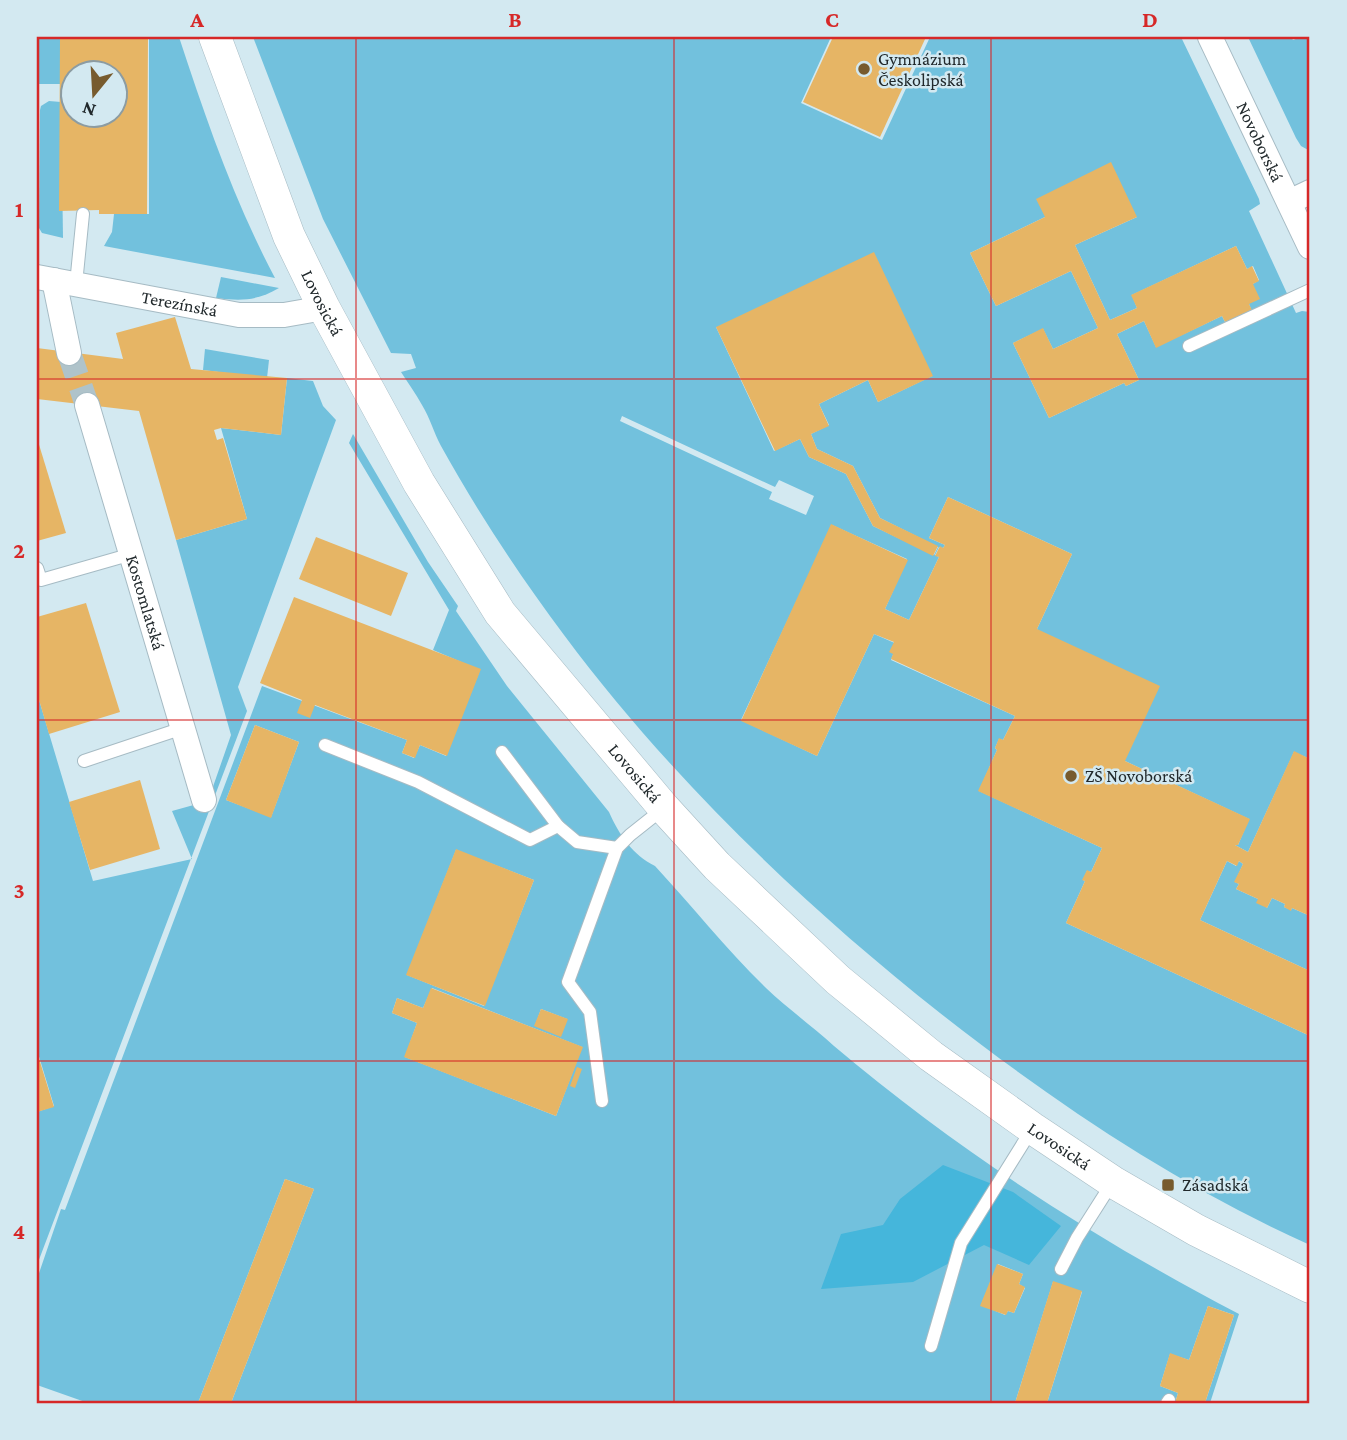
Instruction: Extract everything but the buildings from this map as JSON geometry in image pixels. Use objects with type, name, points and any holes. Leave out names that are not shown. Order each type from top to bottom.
[{"type":"street","name":"Lovosická","points":[[215,37],[289,236],[324,308],[419,483],[500,613],[664,808],[717,866],[838,980],[931,1056],[1113,1182],[1196,1230],[1310,1287]]},
{"type":"street","name":"Novoborská","points":[[1210,37],[1300,197],[1310,247]]},
{"type":"street","name":"Terezínská","points":[[56,280],[239,315],[284,315],[324,308]]},
{"type":"street","points":[[56,280],[69,353]]},
{"type":"street","name":"Kostomlatská","points":[[87,405],[204,800]]},
{"type":"lane","points":[[56,280],[83,214]]},
{"type":"lane","points":[[1189,346],[1310,290]]},
{"type":"lane","points":[[37,568],[41,580],[132,554]]},
{"type":"lane","points":[[84,761],[183,728]]},
{"type":"lane","points":[[325,745],[418,782],[530,840],[558,826]]},
{"type":"lane","points":[[502,752],[558,826],[576,842],[617,849]]},
{"type":"lane","points":[[602,1101],[590,1012],[568,982],[617,849],[664,808]]},
{"type":"lane","points":[[931,1346],[961,1243],[1032,1128]]},
{"type":"lane","points":[[1061,1269],[1077,1238],[1113,1182]]},
{"type":"shaded area","points":[[37,37],[61,37],[60,84],[37,84]]},
{"type":"shaded area","points":[[149,37],[179,37],[234,190],[275,278],[104,246],[112,232],[114,214],[149,214]]},
{"type":"shaded area","points":[[253,37],[831,37],[801,103],[882,140],[930,37],[1181,37],[1259,199],[1260,204],[1249,211],[1296,313],[1310,312],[1310,759],[1294,752],[1248,852],[1235,845],[1238,845],[1249,819],[1125,761],[1037,629],[1072,554],[948,497],[929,538],[945,545],[943,548],[939,547],[935,555],[939,557],[909,620],[885,609],[907,559],[832,525],[741,720],[817,756],[874,634],[897,644],[891,660],[1015,716],[1003,740],[999,739],[979,791],[1102,848],[1091,872],[1087,871],[1066,923],[1310,1036],[1310,1245],[1165,1169],[1073,1110],[983,1046],[838,928],[693,788],[605,688],[547,612],[499,542],[455,470],[425,410],[401,372],[416,368],[411,354],[391,353],[323,219]],"holes":[[[1045,217],[1137,217],[1075,245],[1110,320],[1137,308],[1132,295],[1236,246],[1247,269],[1253,266],[1259,280],[1253,284],[1249,304],[1251,309],[1225,322],[1222,316],[1156,347],[1144,321],[1117,334],[1139,380],[1126,386],[1124,383],[1049,418],[1013,343],[1043,329],[1053,349],[1098,328],[1071,271],[996,306],[970,253]],[[716,327],[932,376],[878,402],[868,380],[819,404],[829,425],[811,434],[817,449],[853,466],[880,518],[938,547],[934,555],[873,526],[846,474],[809,457],[800,439],[774,451]],[[622,416],[775,487],[779,480],[814,496],[806,515],[769,499],[772,492],[620,421]]]},
{"type":"shaded area","points":[[1248,37],[1291,37],[1293,40],[1310,37],[1310,151],[1301,146],[1296,138]]},
{"type":"shaded area","points":[[49,101],[60,102],[63,238],[42,233],[39,228],[41,106]]},
{"type":"shaded area","points":[[221,277],[279,288],[249,299],[216,298]]},
{"type":"shaded area","points":[[205,349],[269,360],[267,378],[203,370]]},
{"type":"shaded area","points":[[287,378],[313,381],[323,406],[336,420],[238,687],[247,711],[191,858],[172,811],[208,801],[231,735],[176,540],[247,519],[221,428],[281,435]]},
{"type":"shaded area","points":[[353,434],[428,562],[458,606],[456,611],[507,686],[609,812],[628,844],[655,866],[766,988],[882,1085],[979,1158],[1080,1224],[1239,1314],[1210,1403],[1205,1403],[1234,1315],[1208,1306],[1189,1360],[1170,1354],[1160,1386],[1178,1393],[1175,1403],[1047,1403],[1082,1292],[1053,1282],[1015,1403],[231,1403],[314,1189],[285,1179],[198,1403],[88,1403],[37,1385],[37,1279],[61,1209],[65,1210],[262,686],[407,740],[402,753],[414,758],[420,745],[446,756],[480,670],[433,650],[449,610],[349,443]],"holes":[[[255,725],[299,742],[271,817],[226,800]],[[456,850],[534,880],[484,1006],[407,975]],[[432,988],[582,1047],[556,1116],[405,1057],[417,1023],[392,1013],[397,998],[423,1008]],[[541,1009],[567,1019],[535,1026]],[[998,1264],[1023,1274],[1019,1284],[1025,1288],[1014,1313],[1008,1311],[1005,1315],[981,1305]]]},
{"type":"shaded area","points":[[37,693],[93,881],[191,859],[37,1265],[37,1112],[54,1106],[37,1050]]},
{"type":"shaded area","points":[[1227,861],[1236,866],[1239,861],[1243,864],[1235,882],[1239,884],[1236,889],[1258,899],[1267,908],[1272,898],[1285,904],[1284,907],[1310,916],[1310,971],[1200,920]]},
{"type":"shaded area","points":[[943,1165],[1013,1192],[1061,1226],[1029,1265],[984,1245],[913,1282],[821,1289],[841,1234],[883,1225],[900,1199]]},
{"type":"tunnel","points":[[69,353],[87,405]]},
{"type":"place","name":"Gymnázium Českolipská","points":[[864,69]]},
{"type":"place","name":"ZŠ Novoborská","points":[[1071,776]]},
{"type":"place","name":"Zásadská","points":[[1168,1185]]}]
